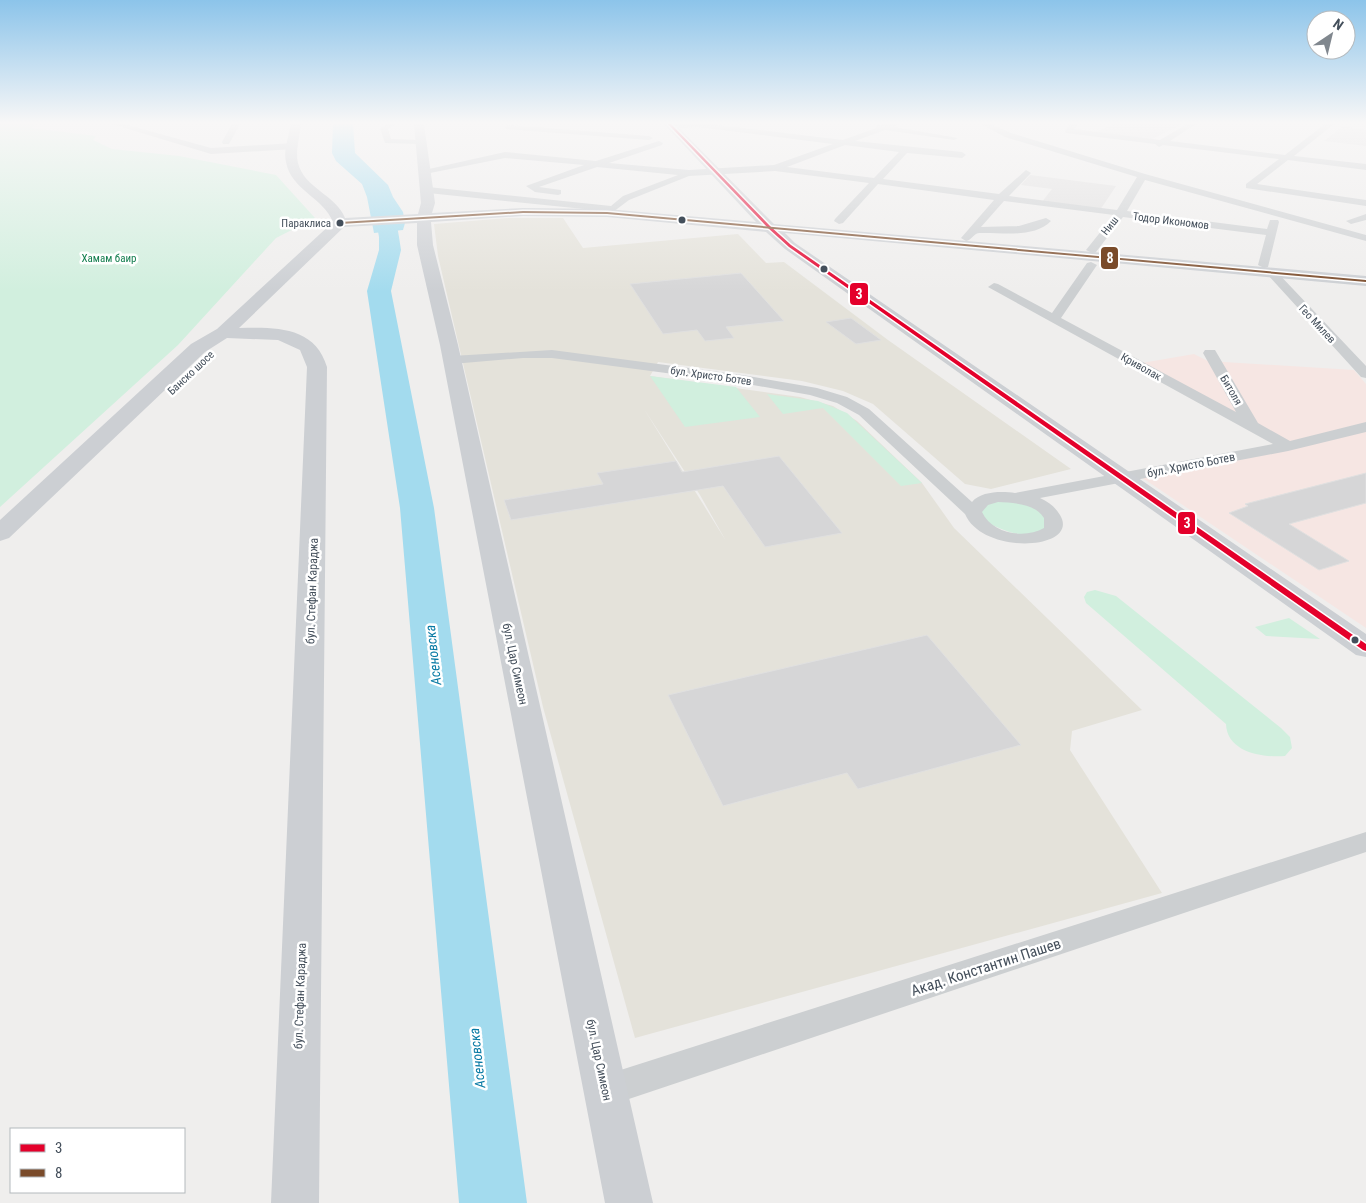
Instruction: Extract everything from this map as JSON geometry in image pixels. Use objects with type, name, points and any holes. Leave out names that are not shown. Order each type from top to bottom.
[{"type":"main road","points":[[301,180],[339,216],[340,222]]},
{"type":"main road","name":"бул. Цар Симеон","points":[[426,180],[428,203],[424,216],[425,245],[452,360],[629,1203]]},
{"type":"main road","points":[[725,180],[766,224],[790,246],[1366,648]]},
{"type":"main road","points":[[424,216],[452,211],[618,201],[816,232],[1366,275]]},
{"type":"main road","points":[[724,218],[745,215],[752,208]]},
{"type":"main road","points":[[211,347],[322,242],[340,222],[424,216],[523,212],[607,213],[766,224],[970,234],[1092,250],[1268,268],[1366,281]]},
{"type":"main road","points":[[790,246],[790,240],[795,234],[816,232]]},
{"type":"main road","points":[[211,347],[277,336],[294,339]]},
{"type":"main road","points":[[211,347],[242,346],[294,339]]},
{"type":"main road","name":"бул. Стефан Караджа","points":[[294,339],[308,347],[314,356],[317,367],[295,1203]]},
{"type":"main road","name":"Банско шосе","points":[[0,533],[211,347]]},
{"type":"main road","name":"Банско шосе","points":[[0,555],[211,347]]},
{"type":"street","points":[[493,197],[547,180]]},
{"type":"street","points":[[428,190],[493,197],[618,201],[671,180]]},
{"type":"street","name":"Тодор Икономов","points":[[863,180],[1271,234]]},
{"type":"street","points":[[970,234],[1016,180]]},
{"type":"street","name":"Ниш","points":[[1092,250],[1120,214],[1139,180]]},
{"type":"street","points":[[1157,180],[1366,238]]},
{"type":"street","points":[[1256,180],[1249,186],[1366,203]]},
{"type":"street","points":[[839,221],[877,182]]},
{"type":"street","points":[[534,184],[531,187],[538,190],[569,193]]},
{"type":"street","points":[[1351,221],[1366,217]]},
{"type":"street","points":[[970,234],[1010,233],[1024,230],[1046,221]]},
{"type":"street","points":[[1268,268],[1274,222]]},
{"type":"street","points":[[1054,319],[1091,265]]},
{"type":"street","name":"Гео Милев","points":[[1268,268],[1366,374]]},
{"type":"street","name":"Криволак","points":[[994,287],[1288,446]]},
{"type":"street","name":"Битоля","points":[[1210,353],[1252,427]]},
{"type":"street","name":"бул. Христо Ботев","points":[[452,360],[523,354],[552,354],[742,379],[812,391],[842,400],[864,412],[939,483],[974,512],[976,520],[989,531],[1010,538],[1030,539],[1045,535],[1053,528],[1054,519],[1047,510]]},
{"type":"street","name":"бул. Христо Ботев","points":[[939,483],[991,498],[1015,498],[1288,446],[1366,427]]},
{"type":"street","points":[[1015,498],[1033,502],[1047,510],[1067,489]]},
{"type":"street","points":[[974,512],[976,506],[982,501],[991,498]]},
{"type":"street","name":"Акад. Константин Пашев","points":[[605,1091],[1366,842]]},
{"type":"shaded area","points":[[1025,180],[1070,180],[1116,186],[1100,210],[1042,202],[1052,189],[1021,185]]},
{"type":"shaded area","points":[[508,218],[563,218],[583,248],[738,234],[766,263],[784,262],[888,340],[1071,469],[991,489],[965,484],[873,404],[843,391],[802,381],[658,362],[650,376],[800,397],[833,406],[857,421],[922,483],[954,528],[1142,710],[1072,731],[1070,750],[1162,893],[635,1038],[543,707],[438,256],[434,224]],"holes":[[[644,409],[700,495],[726,541]]]},
{"type":"shaded area","points":[[1194,354],[1208,361],[1354,370],[1366,384],[1366,628],[1138,475],[1287,447],[1136,364]]},
{"type":"green space","name":"Хамам баир","points":[[0,180],[281,180],[315,218],[276,238],[178,345],[0,507]]},
{"type":"green space","points":[[650,376],[736,387],[760,417],[685,427]]},
{"type":"green space","points":[[767,394],[818,401],[847,413],[922,483],[901,486],[823,408],[783,414]]},
{"type":"green space","points":[[1015,500],[1042,511],[1047,527],[1039,532],[1023,534],[1006,531],[982,520],[981,508],[994,501]]},
{"type":"green space","points":[[1095,590],[1116,596],[1281,728],[1290,737],[1292,748],[1285,756],[1266,756],[1239,747],[1232,741],[1226,724],[1086,603],[1084,597],[1087,592]]},
{"type":"green space","points":[[1289,618],[1320,639],[1266,636],[1255,627]]},
{"type":"water","points":[[358,180],[383,180],[388,185],[403,212],[405,223],[403,230],[374,233],[367,197],[362,184]]},
{"type":"building","points":[[741,273],[784,321],[726,327],[734,338],[705,341],[697,330],[663,334],[630,284]]},
{"type":"building","points":[[851,318],[881,340],[856,344],[826,322]]},
{"type":"building","points":[[779,456],[842,533],[765,547],[723,486],[511,520],[504,500],[603,484],[597,473],[676,461],[682,472]]},
{"type":"building","points":[[1366,473],[1366,503],[1289,524],[1349,561],[1319,570],[1229,513],[1248,506],[1245,504]]},
{"type":"building","points":[[927,635],[1021,745],[858,789],[847,773],[723,806],[668,695]]},
{"type":"waterway","name":"Асеновска","points":[[369,180],[383,203],[389,237],[390,250],[379,291],[417,508],[493,1203]]},
{"type":"transit line","name":"3","points":[[724,180],[790,246],[1366,648]]},
{"type":"transit line","name":"8","points":[[340,223],[523,212],[607,213],[1366,281]]},
{"type":"place","name":"Параклиса","points":[[340,223]]}]
